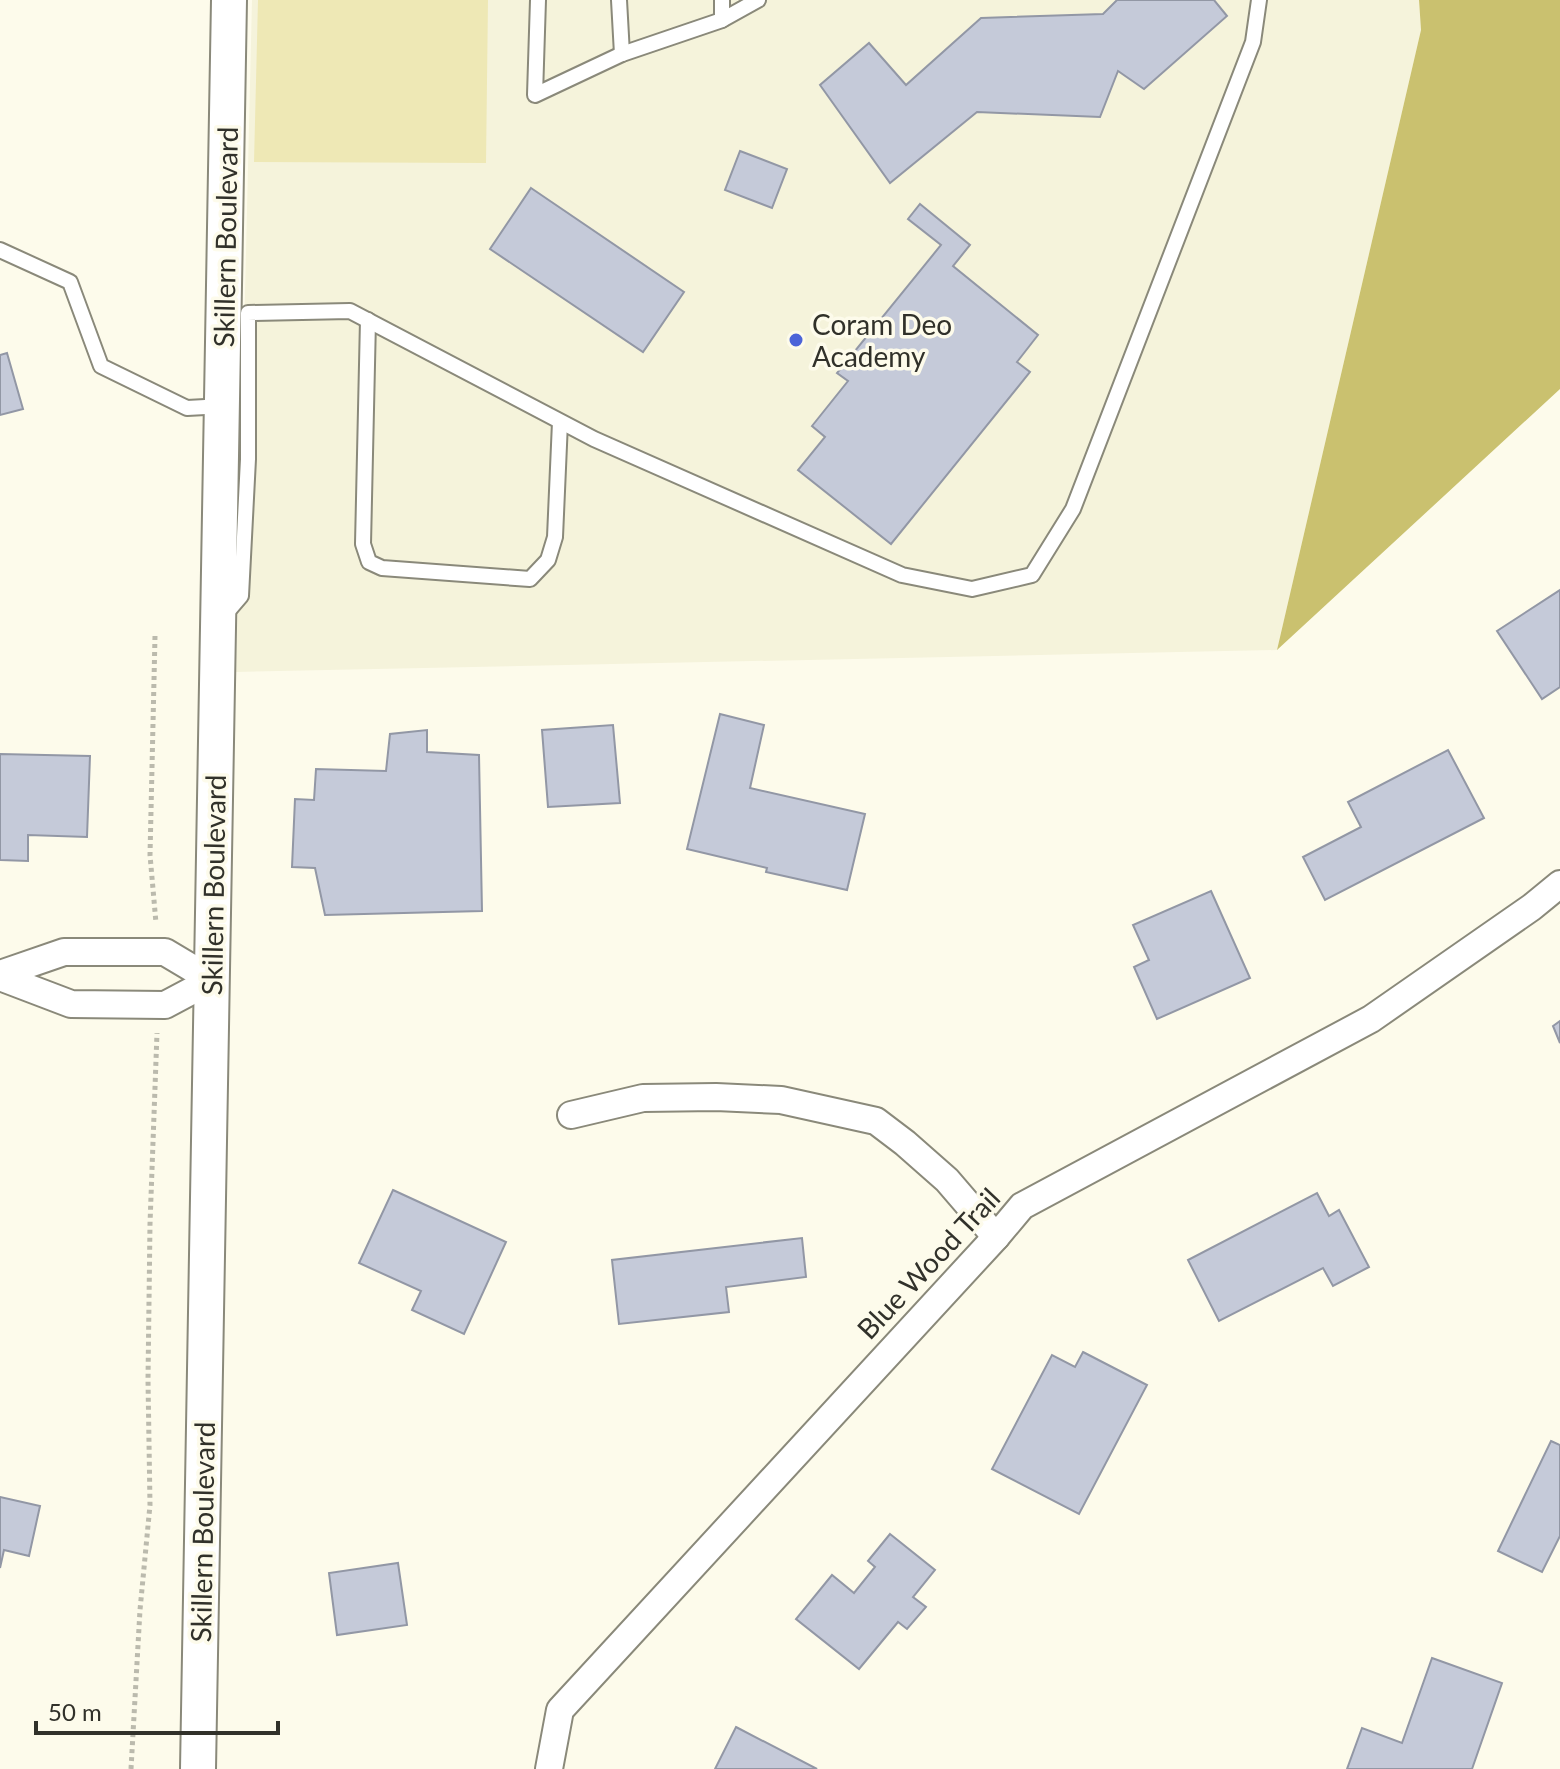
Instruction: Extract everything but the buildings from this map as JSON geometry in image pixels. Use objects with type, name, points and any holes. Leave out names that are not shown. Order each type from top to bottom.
[{"type":"street","name":"Skillern Boulevard","points":[[198,1769],[218,624],[235,407],[229,0]]},
{"type":"street","name":"Blue Wood Trail","points":[[549,1769],[560,1710],[1022,1206],[1371,1019],[1532,907],[1560,884]]},
{"type":"street","points":[[0,976],[64,952],[165,952],[212,980]]},
{"type":"street","points":[[0,976],[71,1004],[165,1005],[212,980]]},
{"type":"street","points":[[571,1115],[643,1098],[716,1097],[781,1100],[876,1121],[947,1180],[996,1237]]},
{"type":"lane","points":[[538,0],[535,95],[622,54],[722,20],[758,0]]},
{"type":"lane","points":[[619,0],[622,54]]},
{"type":"lane","points":[[722,0],[722,20]]},
{"type":"lane","points":[[0,250],[70,282],[101,366],[187,408],[235,407],[248,313],[350,311],[594,439],[902,575],[972,589],[1032,575],[1073,509],[1253,42],[1259,0]]},
{"type":"lane","points":[[368,320],[363,544],[369,562],[382,568],[530,579],[548,560],[555,537],[560,422]]},
{"type":"path","points":[[155,636],[150,855],[158,952]]},
{"type":"path","points":[[131,1769],[140,1610],[150,1505],[150,1224],[158,1005]]},
{"type":"shaded area","name":"Coram Deo Academy","points":[[252,0],[1419,0],[1421,30],[1277,650],[236,672]]},
{"type":"shaded area","points":[[258,0],[488,0],[486,163],[254,162]]},
{"type":"shaded area","points":[[1419,0],[1560,0],[1560,389],[1277,650],[1421,30]]},
{"type":"place","name":"Coram Deo Academy","points":[[796,340]]}]
